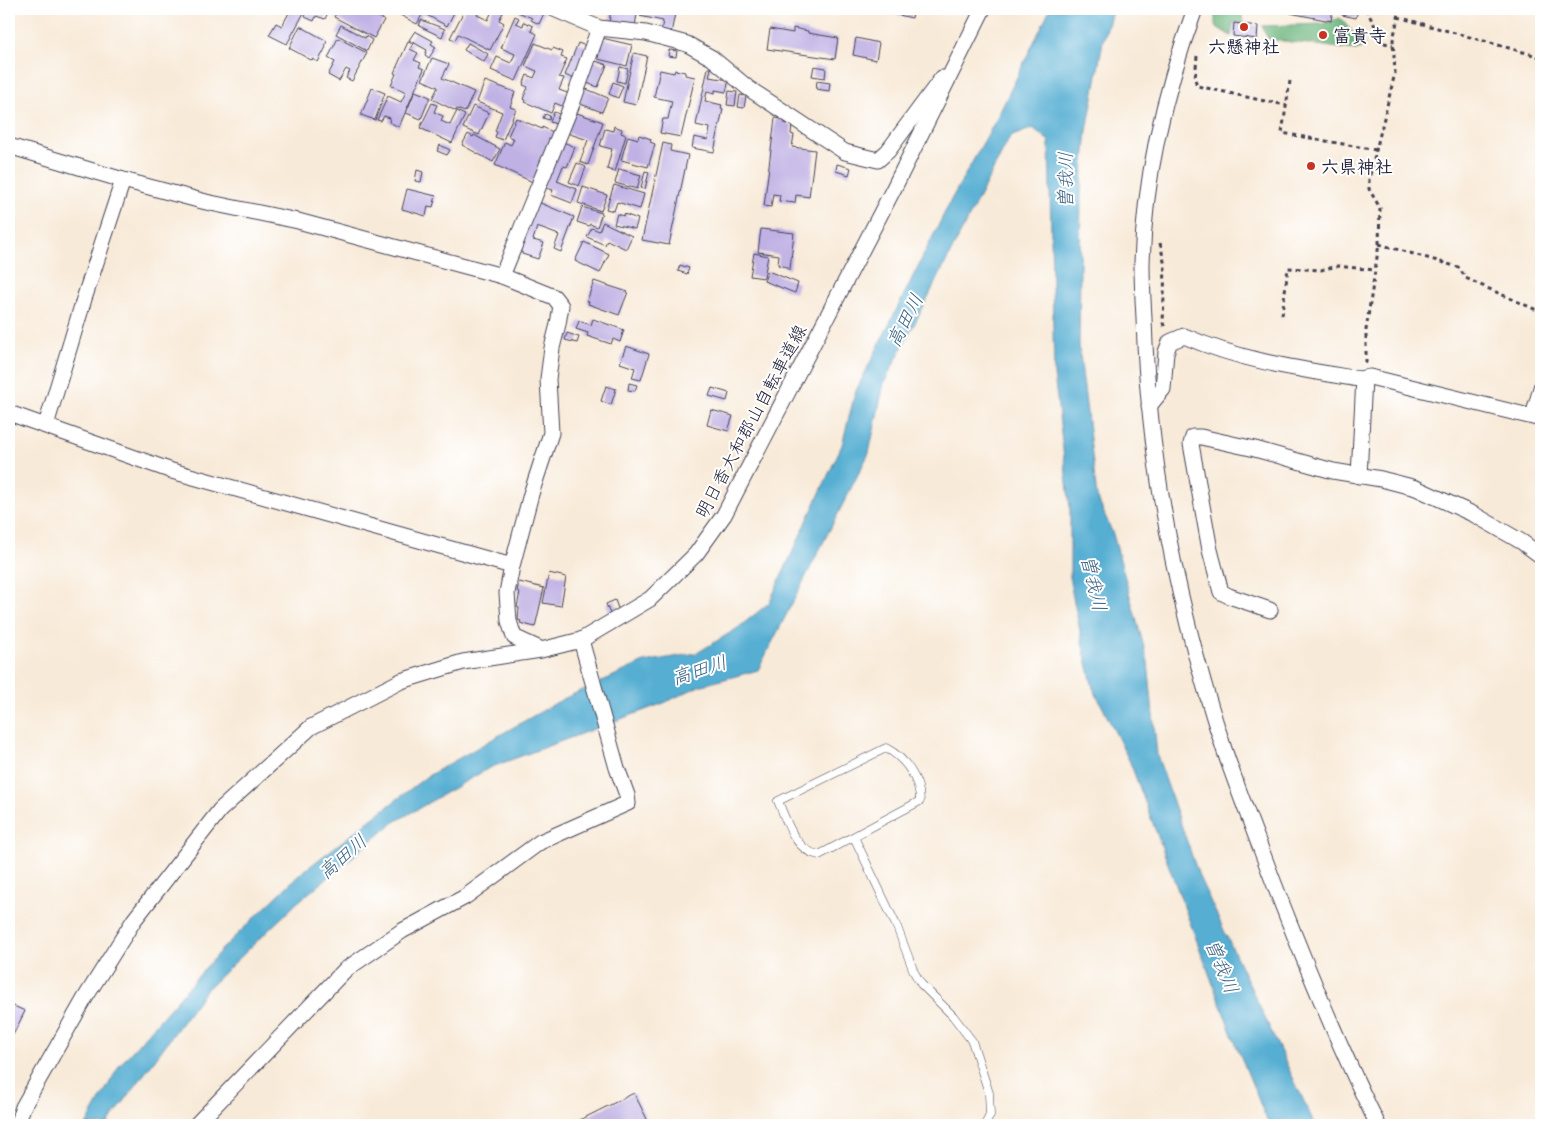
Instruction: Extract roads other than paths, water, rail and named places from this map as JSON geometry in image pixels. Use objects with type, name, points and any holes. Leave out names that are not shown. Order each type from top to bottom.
[{"type":"street","points":[[554,9],[599,28],[646,33],[687,44],[712,58],[748,88],[845,152],[878,160],[888,151],[933,88],[959,58]]},
{"type":"street","name":"明日香大和郡山自転車道線","points":[[16,1125],[23,1107],[85,998],[134,920],[220,810],[311,727],[401,681],[463,662],[582,644],[650,599],[696,554],[724,514],[894,188],[983,9]]},
{"type":"street","points":[[1195,9],[1178,56],[1160,128],[1147,205],[1142,265],[1145,365],[1151,427],[1168,533],[1192,635],[1225,752],[1305,965],[1349,1067],[1378,1125]]},
{"type":"street","points":[[502,276],[572,104],[599,28]]},
{"type":"street","points":[[9,146],[123,180],[206,202],[298,221],[502,276],[554,296],[560,306],[548,379],[551,433],[531,494],[512,566],[507,593],[509,621],[514,637],[541,650]]},
{"type":"street","points":[[46,425],[84,299],[123,180]]},
{"type":"street","points":[[1149,406],[1162,389],[1166,352],[1170,342],[1184,336],[1213,349],[1272,365],[1358,379],[1370,376],[1537,417],[1541,388]]},
{"type":"street","points":[[1359,476],[1364,378]]},
{"type":"street","points":[[9,413],[172,471],[512,566]]},
{"type":"street","points":[[1270,610],[1221,592],[1208,540],[1191,444],[1193,437],[1201,437],[1255,449],[1332,471],[1381,479],[1416,488],[1475,515],[1522,542],[1541,556]]},
{"type":"street","points":[[196,1125],[345,970],[402,930],[465,897],[540,842],[628,803],[582,644]]},
{"type":"lane","points":[[886,748],[907,763],[920,792],[920,801],[854,837],[820,855],[809,853],[800,845],[790,830],[778,801],[886,748]]},
{"type":"lane","points":[[854,837],[897,927],[914,972],[921,984],[954,1016],[972,1041],[989,1092],[990,1115],[985,1125]]},
{"type":"water","points":[[1050,9],[1113,9],[1103,41],[1087,131],[1081,192],[1079,346],[1097,497],[1113,534],[1148,662],[1157,755],[1200,879],[1315,1125],[1269,1125],[1232,1035],[1130,762],[1093,688],[1070,582],[1070,508],[1054,374],[1049,141],[1033,128],[1010,137],[884,383],[869,453],[758,670],[699,686],[664,703],[489,768],[393,823],[298,902],[205,991],[107,1125],[86,1125],[119,1066],[222,949],[300,874],[426,777],[563,699],[644,662],[697,653],[738,628],[769,603],[842,445],[855,393],[952,198],[997,118]]},
{"type":"place","name":"六懸神社","points":[[1244,27]]},
{"type":"place","name":"富貴寺","points":[[1323,35]]},
{"type":"place","name":"六県神社","points":[[1311,166]]},
{"type":"water label","name":"曽我川","points":[[1064,180]]},
{"type":"water label","name":"高田川","points":[[904,320]]},
{"type":"water label","name":"曽我川","points":[[1095,583]]},
{"type":"water label","name":"高田川","points":[[699,669]]},
{"type":"water label","name":"高田川","points":[[342,856]]},
{"type":"water label","name":"曽我川","points":[[1223,966]]}]
